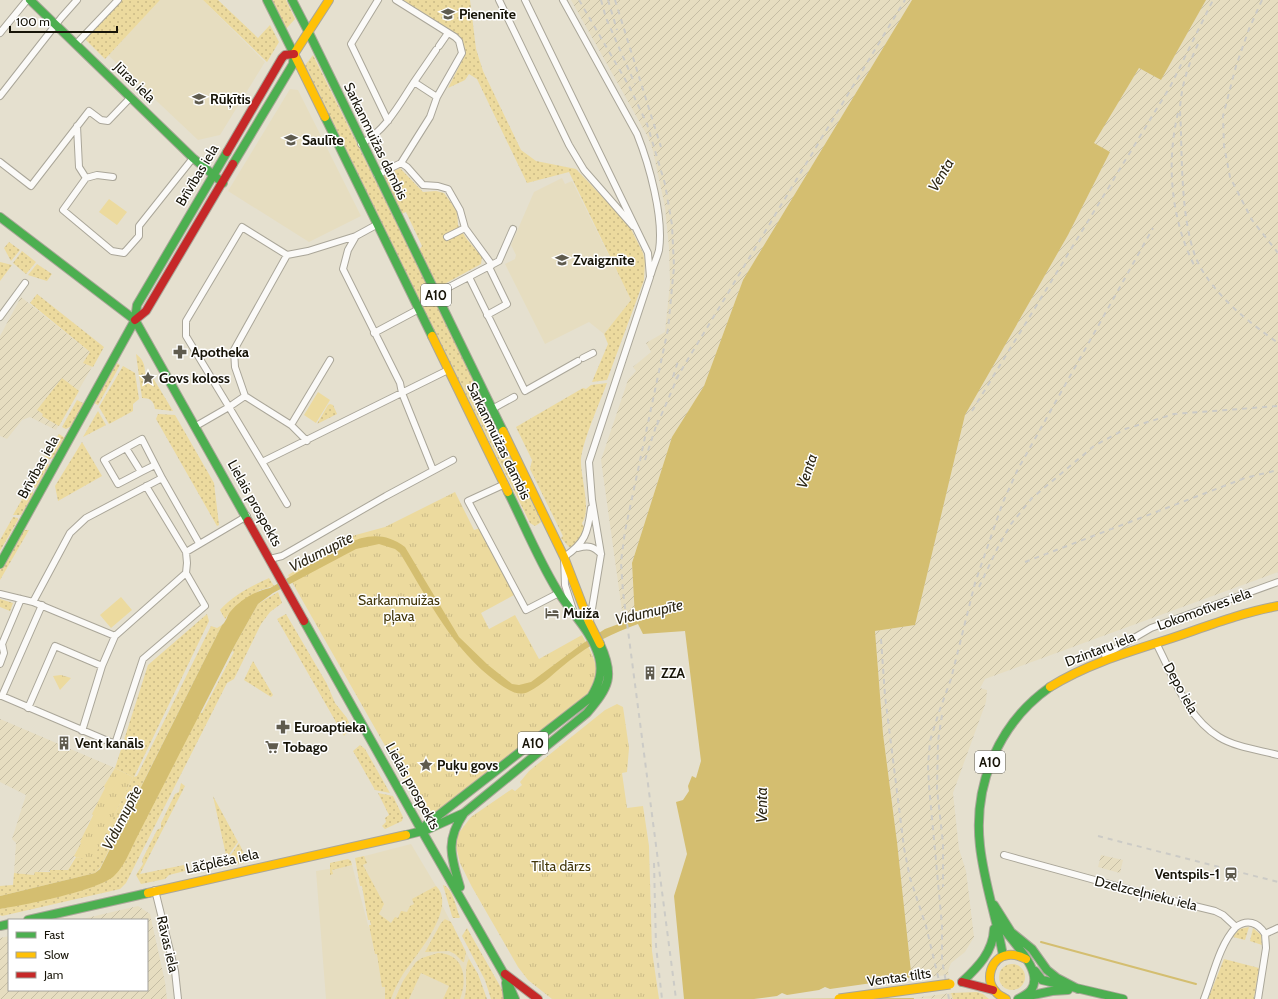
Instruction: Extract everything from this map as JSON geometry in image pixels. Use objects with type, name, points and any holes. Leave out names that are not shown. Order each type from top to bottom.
[{"type":"main road","name":"Jūras iela","points":[[28,0],[56,24],[193,158],[223,183]]},
{"type":"main road","name":"Sarkanmuižas dambis","points":[[267,0],[559,593],[574,613],[590,628]]},
{"type":"main road","name":"Sarkanmuižas dambis","points":[[292,0],[564,557],[590,628],[600,650],[608,661],[609,673],[604,692],[587,714],[464,813]]},
{"type":"main road","name":"Brīvības iela","points":[[135,320],[146,311],[293,64],[294,54],[329,0]]},
{"type":"main road","name":"Brīvības iela","points":[[0,564],[135,320],[137,305],[282,58],[285,55],[294,54]]},
{"type":"main road","name":"Lielais prospekts","points":[[0,217],[135,320],[247,516],[422,831],[466,905],[504,974]]},
{"type":"main road","name":"Dzintaru iela","points":[[992,902],[982,864],[978,827],[981,794],[990,763],[1007,731],[1029,704],[1055,683],[1090,665],[1232,618],[1278,606]]},
{"type":"main road","name":"Sarkanmuižas dambis","points":[[422,831],[426,825],[591,697],[598,688],[602,673],[600,650]]},
{"type":"main road","name":"Lāčplēša iela","points":[[32,919],[155,890],[422,831],[464,813]]},
{"type":"main road","name":"A10","points":[[464,813],[452,831],[449,851],[466,905]]},
{"type":"main road","name":"A10","points":[[992,902],[1003,956]]},
{"type":"main road","name":"A10","points":[[992,902],[1004,933],[1029,961],[1035,971]]},
{"type":"main road","points":[[962,982],[978,966],[993,942],[992,902]]},
{"type":"main road","points":[[992,902],[1011,932],[1032,949],[1047,970],[1057,978],[1078,990]]},
{"type":"main road","points":[[962,982],[992,966],[1003,956],[1012,954],[1022,956],[1029,961]]},
{"type":"main road","points":[[992,966],[989,974],[993,990],[999,996],[1006,999]]},
{"type":"main road","points":[[1035,971],[1042,980],[1078,990],[1123,999]]},
{"type":"main road","points":[[1021,998],[1032,990],[1035,981],[1035,971]]},
{"type":"main road","name":"A10","points":[[504,974],[515,999]]},
{"type":"main road","name":"A10","points":[[504,974],[526,999]]},
{"type":"main road","points":[[504,974],[508,999]]},
{"type":"main road","points":[[504,974],[538,999]]},
{"type":"main road","points":[[962,982],[993,990]]},
{"type":"main road","name":"Ventas tilts","points":[[839,999],[962,982]]},
{"type":"main road","points":[[1021,998],[1052,991],[1078,990]]},
{"type":"street","points":[[0,33],[28,0]]},
{"type":"street","points":[[1,92],[77,0]]},
{"type":"street","points":[[76,44],[118,0]]},
{"type":"street","points":[[378,0],[351,44],[388,121]]},
{"type":"street","points":[[377,174],[401,163],[430,117],[437,97],[460,60],[462,53],[459,41],[448,32],[396,0]]},
{"type":"street","points":[[499,0],[568,145],[584,170],[639,233]]},
{"type":"street","points":[[524,0],[639,233],[648,253],[650,277]]},
{"type":"street","points":[[563,0],[637,134],[645,152],[651,175],[659,233],[659,250],[589,462],[592,500],[600,554],[590,628]]},
{"type":"street","points":[[361,144],[369,139],[388,121],[448,32]]},
{"type":"street","points":[[414,82],[437,97]]},
{"type":"street","points":[[0,162],[31,186],[89,112],[101,120],[108,121],[131,97]]},
{"type":"street","points":[[77,126],[79,167],[86,178]]},
{"type":"street","points":[[113,177],[97,175],[86,178],[63,210],[112,251],[124,253],[139,236],[138,226],[193,158]]},
{"type":"street","points":[[401,163],[407,167],[423,185],[438,186],[448,189],[460,210],[465,228],[491,266],[507,304],[487,315]]},
{"type":"street","points":[[286,504],[186,336],[186,321],[242,227],[287,255],[308,251],[356,236],[378,224]]},
{"type":"street","points":[[447,237],[465,228]]},
{"type":"street","points":[[436,294],[499,261],[514,229]]},
{"type":"street","points":[[356,236],[348,250],[343,269],[400,383],[402,394],[432,470]]},
{"type":"street","points":[[287,255],[234,350],[235,368],[245,396],[290,425],[307,441]]},
{"type":"street","points":[[469,277],[487,315],[520,394]]},
{"type":"street","points":[[0,317],[26,284]]},
{"type":"street","points":[[374,333],[419,309]]},
{"type":"street","points":[[492,409],[593,353]]},
{"type":"street","points":[[290,425],[330,360]]},
{"type":"street","points":[[262,462],[448,370]]},
{"type":"street","points":[[196,426],[245,396]]},
{"type":"street","points":[[155,465],[118,484],[104,460],[142,439],[162,478],[200,543]]},
{"type":"street","points":[[126,448],[141,472]]},
{"type":"street","points":[[270,559],[282,556],[432,470],[453,460]]},
{"type":"street","points":[[33,602],[70,534],[86,518],[162,478]]},
{"type":"street","points":[[505,484],[468,501],[526,610],[559,593]]},
{"type":"street","points":[[42,605],[1,696],[115,744],[143,659],[205,606],[186,573],[186,552],[146,486]]},
{"type":"street","points":[[578,548],[585,538],[589,526],[592,500]]},
{"type":"street","points":[[186,552],[247,516]]},
{"type":"street","points":[[574,613],[565,585],[564,557],[578,548],[587,545],[596,549],[600,554]]},
{"type":"street","points":[[82,731],[102,666],[115,636],[186,573]]},
{"type":"street","name":"Lokomotīves iela","points":[[1090,665],[1151,628],[1278,582]]},
{"type":"street","points":[[0,594],[42,605],[115,636]]},
{"type":"street","points":[[0,664],[4,653],[2,644],[22,599]]},
{"type":"street","name":"Depo iela","points":[[1156,643],[1184,698],[1193,713],[1203,723],[1219,737],[1240,745],[1278,755]]},
{"type":"street","points":[[28,708],[55,646],[102,666]]},
{"type":"street","name":"Dzelzceļnieku iela","points":[[1004,855],[1215,911],[1223,915],[1236,927]]},
{"type":"street","name":"Rāvas iela","points":[[155,890],[175,971],[178,999]]},
{"type":"street","points":[[1204,999],[1230,935],[1240,924],[1252,923],[1258,925],[1265,934],[1266,948],[1258,999]]},
{"type":"street","points":[[1265,934],[1278,928]]},
{"type":"shaded area","name":"Rūķītis","points":[[160,0],[203,0],[265,62],[220,135],[198,140],[108,55]]},
{"type":"shaded area","points":[[571,0],[912,0],[743,280],[704,386],[672,437],[632,563],[636,619],[624,625],[601,460],[628,380],[636,371],[633,367],[651,352],[646,343],[665,332],[670,283],[669,248],[665,207],[653,151],[648,137]]},
{"type":"shaded area","points":[[1206,0],[1278,0],[1278,572],[985,679],[980,688],[987,690],[986,702],[953,793],[959,849],[966,871],[974,937],[965,952],[951,963],[948,971],[949,975],[912,978],[883,734],[875,631],[915,625],[965,415],[1068,235],[1110,152],[1093,143],[1139,68],[1161,80]]},
{"type":"shaded area","name":"Saulīte","points":[[290,89],[298,90],[361,216],[309,242],[228,191]]},
{"type":"shaded area","name":"Zvaigznīte","points":[[562,178],[565,184],[572,181],[631,300],[604,334],[589,322],[545,344],[505,264],[515,259],[516,255],[511,245],[534,192]]},
{"type":"shaded area","points":[[21,297],[97,358],[56,430],[30,417],[22,420],[7,439],[0,436],[0,336]]},
{"type":"shaded area","points":[[0,719],[115,768],[104,786],[106,787],[86,828],[88,829],[68,870],[35,872],[35,875],[14,873],[16,843],[12,839],[26,795],[0,782]]},
{"type":"shaded area","points":[[411,844],[436,886],[440,898],[382,928],[357,858]]},
{"type":"shaded area","points":[[1101,855],[1123,860],[1120,873],[1098,867]]},
{"type":"shaded area","points":[[352,865],[368,925],[373,937],[440,901],[471,962],[485,999],[326,999],[316,871]]},
{"type":"shaded area","points":[[138,906],[150,914],[165,982],[167,999],[0,999],[0,938],[8,936],[8,991],[148,991],[148,919],[82,919]]},
{"type":"shaded area","points":[[951,993],[953,999],[914,998]]},
{"type":"green space","points":[[122,0],[160,0],[105,59],[85,39]]},
{"type":"green space","points":[[203,0],[218,0],[258,38],[270,25],[279,42],[267,62]]},
{"type":"green space","points":[[270,0],[286,0],[295,19],[285,30]]},
{"type":"green space","points":[[403,0],[470,0],[476,49],[483,71],[521,150],[536,161],[576,169],[629,225],[643,253],[645,261],[644,280],[607,380],[592,382],[608,344],[604,334],[631,300],[569,172],[527,183],[477,79],[469,74],[465,80],[448,88],[465,55],[459,36]]},
{"type":"green space","points":[[313,55],[542,516],[543,521],[535,526],[530,523],[303,68]]},
{"type":"green space","points":[[400,168],[423,192],[436,191],[444,193],[457,211],[458,225],[466,238],[482,257],[481,264],[439,287],[437,286],[419,250],[422,246],[406,212],[401,214],[382,176]]},
{"type":"green space","points":[[109,199],[127,212],[117,225],[99,212]]},
{"type":"green space","points":[[9,242],[20,250],[11,261],[4,248]]},
{"type":"green space","points":[[22,251],[36,262],[26,274],[13,263]]},
{"type":"green space","points":[[0,262],[12,265],[0,281]]},
{"type":"green space","points":[[37,264],[52,274],[47,281],[28,275]]},
{"type":"green space","points":[[37,294],[104,347],[93,367],[83,363],[90,352],[30,303]]},
{"type":"green space","points":[[136,354],[143,362],[145,373],[150,373],[173,411],[155,409],[151,400],[142,398]]},
{"type":"green space","points":[[117,363],[120,365],[98,405],[94,403]]},
{"type":"green space","points":[[123,366],[135,373],[139,399],[133,404],[133,411],[109,424],[99,407]]},
{"type":"green space","points":[[62,378],[79,391],[59,426],[42,416],[43,414],[37,410]]},
{"type":"green space","points":[[607,383],[582,451],[581,466],[586,510],[582,523],[583,526],[585,525],[578,542],[573,547],[569,547],[561,538],[563,536],[530,469],[532,460],[516,427],[583,388],[586,389],[591,385]]},
{"type":"green space","points":[[318,392],[330,400],[316,423],[304,415]]},
{"type":"green space","points":[[77,400],[85,404],[73,425],[66,429],[62,427]]},
{"type":"green space","points":[[328,405],[333,405],[337,414],[317,424]]},
{"type":"green space","points":[[98,411],[106,425],[83,437]]},
{"type":"green space","points":[[158,414],[175,415],[214,483],[219,525],[217,526],[156,419]]},
{"type":"green space","points":[[59,434],[65,438],[53,458],[49,459],[45,457]]},
{"type":"green space","points":[[82,442],[102,476],[58,501],[55,486]]},
{"type":"green space","points":[[44,460],[49,465],[36,488],[29,486]]},
{"type":"green space","points":[[28,489],[33,492],[33,495],[21,515],[13,515]]},
{"type":"green space","name":"Sarkanmuižas pļava","points":[[455,492],[474,530],[480,528],[514,595],[481,613],[489,629],[515,615],[539,659],[582,635],[596,665],[596,679],[588,695],[439,810],[430,814],[425,813],[417,802],[288,575],[352,536],[385,527]]},
{"type":"green space","points":[[13,517],[18,518],[18,520],[0,551],[0,540]]},
{"type":"green space","points":[[23,530],[29,530],[0,580],[0,570]]},
{"type":"green space","points":[[269,578],[274,586],[260,590],[231,611],[225,619],[220,610],[225,605],[243,591]]},
{"type":"green space","points":[[278,592],[282,603],[270,612],[261,624],[234,679],[227,683],[126,883],[120,889],[2,916],[0,915],[0,909],[46,899],[102,883],[200,713],[202,713],[234,652],[232,651],[235,645],[258,604]]},
{"type":"green space","points":[[121,597],[132,610],[111,628],[100,615]]},
{"type":"green space","points":[[0,599],[13,603],[10,611],[0,607]]},
{"type":"green space","points":[[207,614],[209,621],[134,777],[137,776],[211,626],[217,628],[222,625],[100,868],[95,873],[0,896],[0,886],[13,885],[14,873],[34,875],[35,872],[68,870],[76,857],[92,860],[133,777],[115,768],[148,665]]},
{"type":"green space","points":[[286,614],[327,684],[335,703],[347,718],[351,727],[344,736],[277,619]]},
{"type":"green space","points":[[253,661],[273,695],[271,697],[244,680]]},
{"type":"green space","points":[[61,675],[71,678],[60,690],[53,676]]},
{"type":"green space","name":"Tilta dārzs","points":[[617,704],[623,707],[629,748],[627,772],[622,773],[627,808],[643,806],[649,846],[652,951],[659,999],[552,999],[528,980],[518,967],[472,887],[460,863],[456,846],[458,834],[471,817],[512,789],[515,791],[522,785],[520,782],[529,771],[605,710]]},
{"type":"green space","points":[[360,745],[365,749],[390,793],[375,790],[353,751]]},
{"type":"green space","points":[[115,768],[133,777],[92,861],[76,857],[74,856],[105,788],[104,786]]},
{"type":"green space","points":[[181,783],[185,786],[140,874],[184,865],[185,871],[169,875],[165,879],[141,884],[136,875],[143,864],[142,860],[157,830],[161,828],[161,823],[175,794],[179,792]]},
{"type":"green space","points":[[378,793],[393,796],[403,817],[402,821],[385,829],[382,826],[386,822],[385,818],[389,815]]},
{"type":"green space","points":[[213,796],[238,842],[227,857],[226,855]]},
{"type":"green space","points":[[239,843],[246,858],[244,863],[222,868]]},
{"type":"green space","points":[[364,856],[367,863],[363,865],[384,904],[379,914],[391,923],[395,917],[398,918],[401,911],[407,912],[410,906],[414,904],[412,899],[436,886],[441,895],[442,906],[439,918],[433,931],[403,974],[391,999],[385,999],[385,987],[382,987],[377,954],[375,954],[369,925],[371,925],[370,920],[368,920],[362,886],[360,886],[355,858]]},
{"type":"green space","points":[[348,859],[351,861],[352,865],[332,870],[333,874],[330,875],[330,863]]},
{"type":"green space","points":[[443,885],[452,894],[460,917],[459,918],[453,918],[452,916]]},
{"type":"green space","points":[[445,919],[451,922],[466,952],[464,962],[449,951],[425,952],[441,923]]},
{"type":"green space","points":[[1249,927],[1245,940],[1233,937],[1239,929]]},
{"type":"green space","points":[[467,928],[506,999],[491,999],[485,980],[462,936]]},
{"type":"green space","points":[[1253,928],[1261,935],[1262,945],[1250,941]]},
{"type":"green space","points":[[438,953],[447,954],[454,958],[462,968],[464,983],[460,999],[443,999],[449,986],[421,973],[409,999],[395,999],[403,981],[416,962],[422,958]]},
{"type":"green space","points":[[469,959],[478,974],[487,999],[464,999],[466,989],[466,967]]},
{"type":"green space","points":[[1224,959],[1259,968],[1254,999],[1208,999]]},
{"type":"green space","points":[[1012,964],[1021,968],[1025,977],[1021,986],[1012,990],[1003,986],[999,977],[1003,968]]},
{"type":"green space","points":[[977,992],[983,994],[989,999],[953,999],[951,993]]},
{"type":"water","points":[[912,0],[1206,0],[1161,80],[1139,68],[1094,143],[1110,152],[1068,235],[965,415],[915,625],[875,631],[883,734],[897,842],[914,999],[684,999],[674,896],[687,854],[676,802],[683,800],[689,791],[688,786],[692,776],[696,778],[701,761],[685,631],[643,634],[638,624],[611,635],[585,649],[534,689],[520,694],[516,693],[498,683],[467,655],[443,623],[400,553],[395,549],[379,544],[356,549],[273,593],[258,604],[235,645],[126,859],[114,876],[105,882],[77,892],[42,901],[0,909],[0,896],[95,873],[100,869],[222,625],[230,612],[248,597],[259,591],[270,588],[350,542],[361,538],[382,537],[394,540],[405,547],[459,637],[488,665],[512,684],[519,685],[531,682],[605,629],[635,618],[632,563],[672,437],[704,386],[743,280]]},
{"type":"pier","points":[[914,977],[916,998],[754,999],[777,996],[782,993],[787,995],[819,990],[825,987],[830,989]]},
{"type":"waterway","points":[[1041,942],[1196,984]]},
{"type":"railway","points":[[579,0],[629,86],[647,124],[665,184],[672,225],[674,267],[668,329],[625,531],[621,562],[623,592],[676,999]]},
{"type":"railway","points":[[601,0],[606,18],[635,84]]},
{"type":"railway","points":[[608,0],[617,30]]},
{"type":"railway","points":[[615,0],[661,147]]},
{"type":"railway","points":[[676,379],[905,0]]},
{"type":"railway","points":[[972,411],[1170,87],[1213,0]]},
{"type":"railway","points":[[1262,0],[1249,29],[1236,66],[1223,116],[1224,146],[1230,177],[1252,220],[1278,253]]},
{"type":"railway","points":[[1198,44],[1185,78],[1180,107],[1184,203],[1190,240],[1195,256],[1202,270],[1218,292],[1246,319],[1278,343]]},
{"type":"railway","points":[[1178,113],[1172,151],[1173,190],[1180,229],[1194,265]]},
{"type":"railway","points":[[949,999],[942,960],[942,925],[929,786],[928,765],[930,741],[951,679],[975,583],[1003,502],[1018,469],[1153,228]]},
{"type":"railway","points":[[673,377],[678,361]]},
{"type":"railway","points":[[657,425],[679,374]]},
{"type":"railway","points":[[979,587],[1011,524],[1032,498],[1094,446],[1125,429],[1174,414],[1278,406]]},
{"type":"railway","points":[[645,460],[658,420]]},
{"type":"railway","points":[[1025,562],[1245,478],[1278,470]]},
{"type":"railway","points":[[881,639],[885,696],[904,848],[910,878],[926,926],[941,989]]},
{"type":"railway","points":[[942,715],[938,741],[937,789],[943,843],[943,887]]},
{"type":"railway","points":[[1098,836],[1278,882]]},
{"type":"railway","points":[[654,863],[656,946],[662,999]]},
{"type":"traffic: fast","points":[[30,0],[193,158],[223,183]]},
{"type":"traffic: fast","points":[[233,164],[293,64],[294,54],[267,0]]},
{"type":"traffic: fast","points":[[292,0],[309,33]]},
{"type":"traffic: fast","points":[[309,33],[503,431]]},
{"type":"traffic: fast","points":[[325,117],[432,336]]},
{"type":"traffic: fast","points":[[0,564],[135,320],[137,305],[227,152]]},
{"type":"traffic: fast","points":[[0,217],[135,320],[248,521]]},
{"type":"traffic: fast","points":[[422,831],[426,825],[591,697],[600,678],[601,668],[596,648],[586,630],[562,598],[550,578],[508,492]]},
{"type":"traffic: fast","points":[[304,621],[422,831],[406,835]]},
{"type":"traffic: fast","points":[[426,830],[464,813],[587,713],[600,696],[607,681],[607,665],[605,655],[600,644]]},
{"type":"traffic: fast","points":[[1003,956],[987,887],[980,846],[979,823],[981,800],[993,757],[1004,737],[1017,718],[1032,702],[1050,687]]},
{"type":"traffic: fast","points":[[460,887],[452,857],[452,841],[454,832],[464,813]]},
{"type":"traffic: fast","points":[[422,831],[504,974],[515,999]]},
{"type":"traffic: fast","points":[[32,919],[148,893]]},
{"type":"traffic: fast","points":[[994,905],[1011,932],[1032,949],[1047,970],[1057,978],[1078,989]]},
{"type":"traffic: fast","points":[[0,926],[8,924]]},
{"type":"traffic: fast","points":[[1001,925],[1025,956],[1034,974],[1034,982],[1031,990],[1018,999]]},
{"type":"traffic: fast","points":[[962,982],[974,971],[988,952],[994,929]]},
{"type":"traffic: fast","points":[[1035,971],[1042,980],[1123,999]]},
{"type":"traffic: fast","points":[[506,983],[508,999]]},
{"type":"traffic: fast","points":[[1024,997],[1052,991],[1068,990]]},
{"type":"traffic: slow","points":[[325,117],[294,54],[329,0]]},
{"type":"traffic: slow","points":[[432,336],[508,492]]},
{"type":"traffic: slow","points":[[503,431],[564,557],[589,622],[600,644]]},
{"type":"traffic: slow","points":[[1050,687],[1093,665],[1123,654],[1236,616],[1278,606]]},
{"type":"traffic: slow","points":[[148,893],[406,835]]},
{"type":"traffic: slow","points":[[1006,999],[998,994],[992,987],[990,981],[991,970],[997,960],[1008,955],[1026,959]]},
{"type":"traffic: slow","points":[[839,999],[950,984]]},
{"type":"traffic: jam","points":[[227,152],[282,58],[285,55],[294,54]]},
{"type":"traffic: jam","points":[[135,320],[146,311],[233,164]]},
{"type":"traffic: jam","points":[[248,521],[304,621]]},
{"type":"traffic: jam","points":[[505,974],[538,999]]},
{"type":"traffic: jam","points":[[962,982],[993,990]]},
{"type":"place","name":"Pienenīte","points":[[448,14]]},
{"type":"place","name":"Rūķītis","points":[[199,99]]},
{"type":"place","name":"Saulīte","points":[[291,140]]},
{"type":"place","name":"Zvaigznīte","points":[[562,260]]},
{"type":"place","name":"Apotheka","points":[[180,352]]},
{"type":"place","name":"Govs koloss","points":[[148,378]]},
{"type":"place","name":"Muiža","points":[[552,613]]},
{"type":"place","name":"ZZA","points":[[650,673]]},
{"type":"place","name":"Euroaptieka","points":[[283,727]]},
{"type":"place","name":"Vent kanāls","points":[[64,743]]},
{"type":"place","name":"Tobago","points":[[272,747]]},
{"type":"place","name":"Puķu govs","points":[[426,765]]},
{"type":"place","name":"Ventspils-1","points":[[1231,874]]},
{"type":"water label","name":"Venta","points":[[941,175]]},
{"type":"water label","name":"Venta","points":[[807,471]]},
{"type":"water label","name":"Vidumupīte","points":[[321,552]]},
{"type":"water label","name":"Vidumupīte","points":[[649,612]]},
{"type":"water label","name":"Venta","points":[[762,805]]},
{"type":"water label","name":"Vidumupīte","points":[[122,818]]}]
